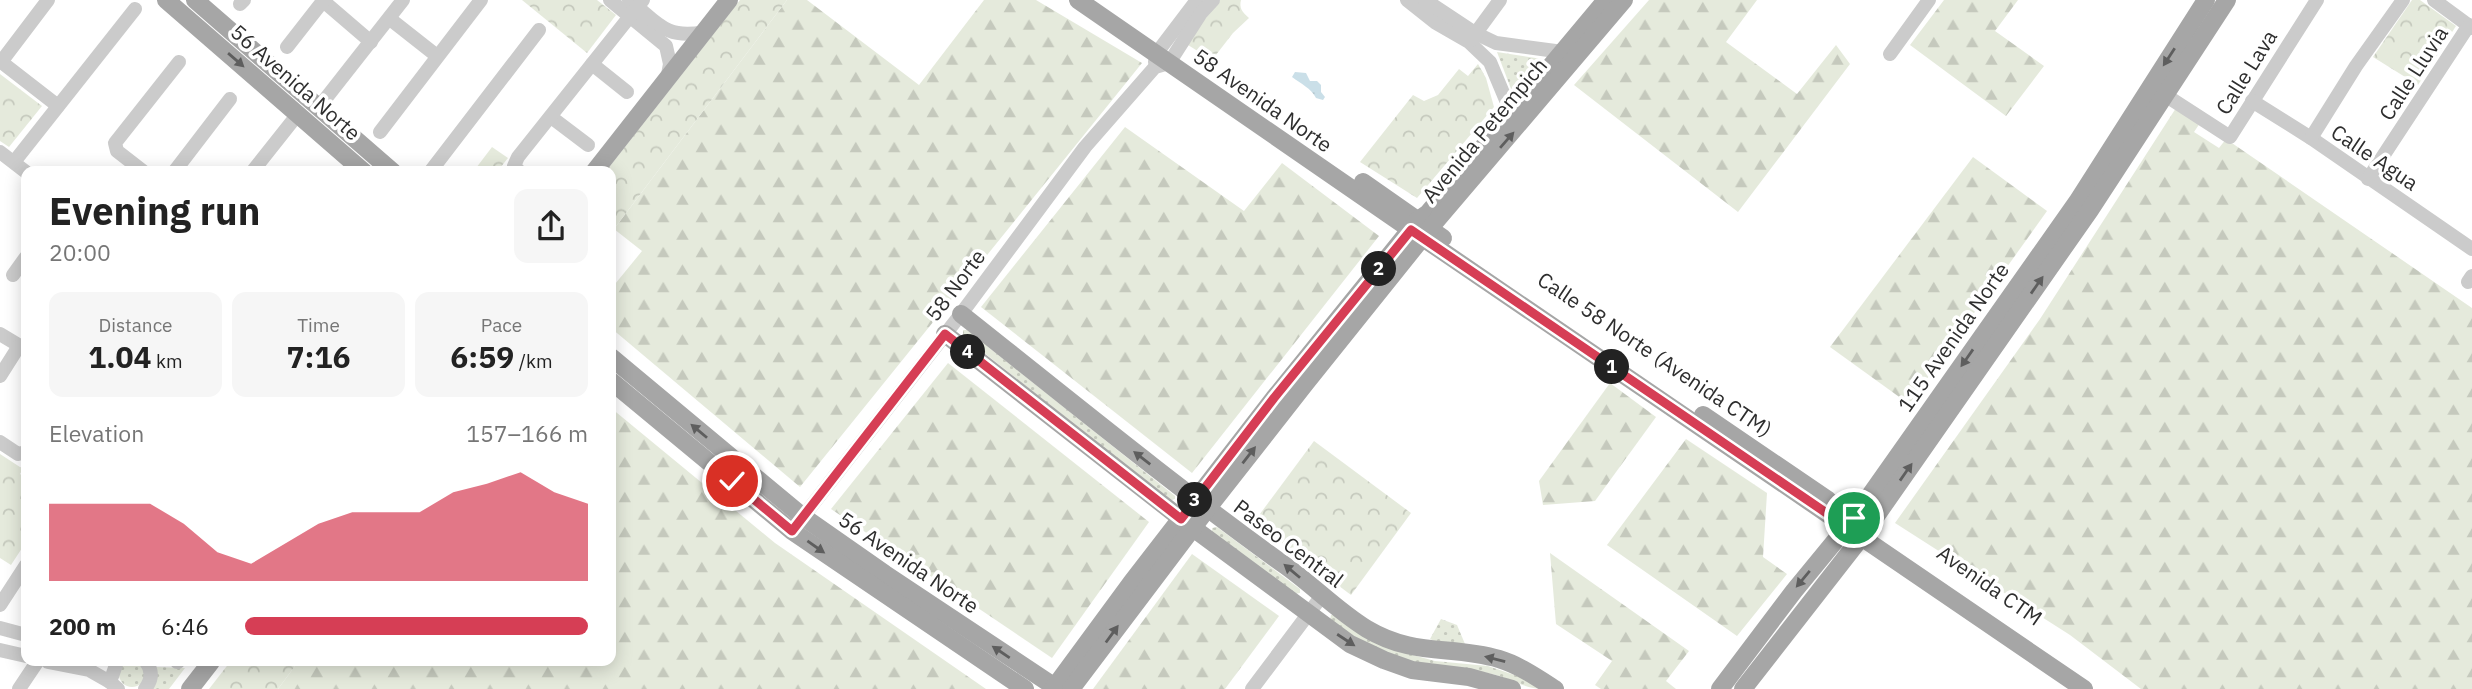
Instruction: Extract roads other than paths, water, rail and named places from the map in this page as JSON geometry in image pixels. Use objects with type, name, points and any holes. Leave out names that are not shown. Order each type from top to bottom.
[{"type":"main road","name":"56 Avenida Norte","points":[[166,0],[219,33],[315,104],[386,166]]},
{"type":"main road","name":"56 Avenida Norte","points":[[195,0],[219,33],[298,114],[357,166]]},
{"type":"main road","points":[[599,166],[729,0]]},
{"type":"main road","name":"58 Avenida Norte","points":[[1078,0],[1420,229]]},
{"type":"main road","name":"58 Avenida Norte","points":[[1097,0],[1164,57]]},
{"type":"main road","name":"Avenida Petempich","points":[[1420,229],[1427,213],[1606,0]]},
{"type":"main road","name":"Avenida Petempich","points":[[1059,688],[1420,229],[1624,0]]},
{"type":"main road","name":"115 Avenida Norte","points":[[1743,689],[1857,527],[2077,202],[2206,0]]},
{"type":"main road","name":"115 Avenida Norte","points":[[1720,689],[1794,590],[1857,527],[2090,210],[2227,0]]},
{"type":"main road","points":[[298,114],[315,104]]},
{"type":"main road","name":"Calle 58 Norte (Avenida CTM)","points":[[1420,229],[1857,527]]},
{"type":"main road","name":"Paseo Central","points":[[961,314],[1201,505],[1367,629],[1396,643],[1418,649],[1499,659],[1555,689]]},
{"type":"main road","points":[[945,334],[1187,523],[1350,644],[1412,670],[1469,677],[1512,689]]},
{"type":"main road","name":"56 Avenida Norte","points":[[616,362],[797,523],[908,589],[1059,688]]},
{"type":"main road","name":"56 Avenida Norte","points":[[616,385],[797,523],[1021,687]]},
{"type":"main road","name":"Avenida CTM","points":[[1857,527],[2084,689]]},
{"type":"main road","name":"Avenida CTM","points":[[1857,527],[2099,689]]},
{"type":"main road","points":[[190,689],[208,666]]},
{"type":"street","points":[[315,104],[371,42],[403,0]]},
{"type":"street","points":[[380,132],[481,0]]},
{"type":"street","points":[[610,0],[635,6],[661,33],[670,64],[666,81]]},
{"type":"street","name":"58 Norte","points":[[1164,57],[1197,0]]},
{"type":"street","name":"58 Norte","points":[[797,523],[961,314],[1085,147],[1213,0]]},
{"type":"street","points":[[1407,0],[1436,23],[1472,38],[1563,52]]},
{"type":"street","points":[[1425,0],[1472,38],[1490,62],[1511,112]]},
{"type":"street","points":[[1472,38],[1500,0]]},
{"type":"street","points":[[1890,54],[1928,0]]},
{"type":"street","name":"Calle Lava","points":[[2165,95],[2230,137],[2317,0]]},
{"type":"street","points":[[2311,138],[2356,66],[2403,0]]},
{"type":"street","points":[[2434,0],[2470,27]]},
{"type":"street","points":[[287,47],[322,1],[371,42]]},
{"type":"street","points":[[44,2],[1,62],[58,106]]},
{"type":"street","points":[[514,166],[518,157],[635,6]]},
{"type":"street","points":[[14,162],[135,9]]},
{"type":"street","points":[[390,19],[437,56]]},
{"type":"street","name":"Calle Lluvia","points":[[2368,179],[2470,27]]},
{"type":"street","points":[[435,166],[539,30]]},
{"type":"street","points":[[661,33],[684,36],[704,32]]},
{"type":"street","points":[[136,166],[117,151],[115,143],[179,62]]},
{"type":"street","points":[[592,64],[627,92]]},
{"type":"street","points":[[179,166],[230,99]]},
{"type":"street","name":"Calle Agua","points":[[2252,102],[2311,138],[2472,250]]},
{"type":"street","points":[[257,166],[298,114]]},
{"type":"street","points":[[551,117],[588,145]]},
{"type":"street","points":[[0,152],[21,168]]},
{"type":"street","points":[[13,275],[21,264]]},
{"type":"street","points":[[0,334],[21,347]]},
{"type":"street","points":[[0,376],[21,350]]},
{"type":"street","points":[[0,442],[21,452]]},
{"type":"street","points":[[0,605],[21,573]]},
{"type":"street","points":[[1252,689],[1321,597]]},
{"type":"street","points":[[0,628],[21,634]]},
{"type":"street","points":[[0,650],[21,655]]},
{"type":"street","points":[[19,689],[34,666]]},
{"type":"street","points":[[68,666],[89,670],[110,682]]},
{"type":"street","points":[[145,689],[151,678],[148,666]]},
{"type":"street","points":[[93,689],[110,682]]},
{"type":"water","points":[[1295,72],[1306,73],[1310,81],[1317,81],[1321,85],[1321,92],[1325,97],[1323,100],[1316,98],[1309,89],[1292,77]]}]
